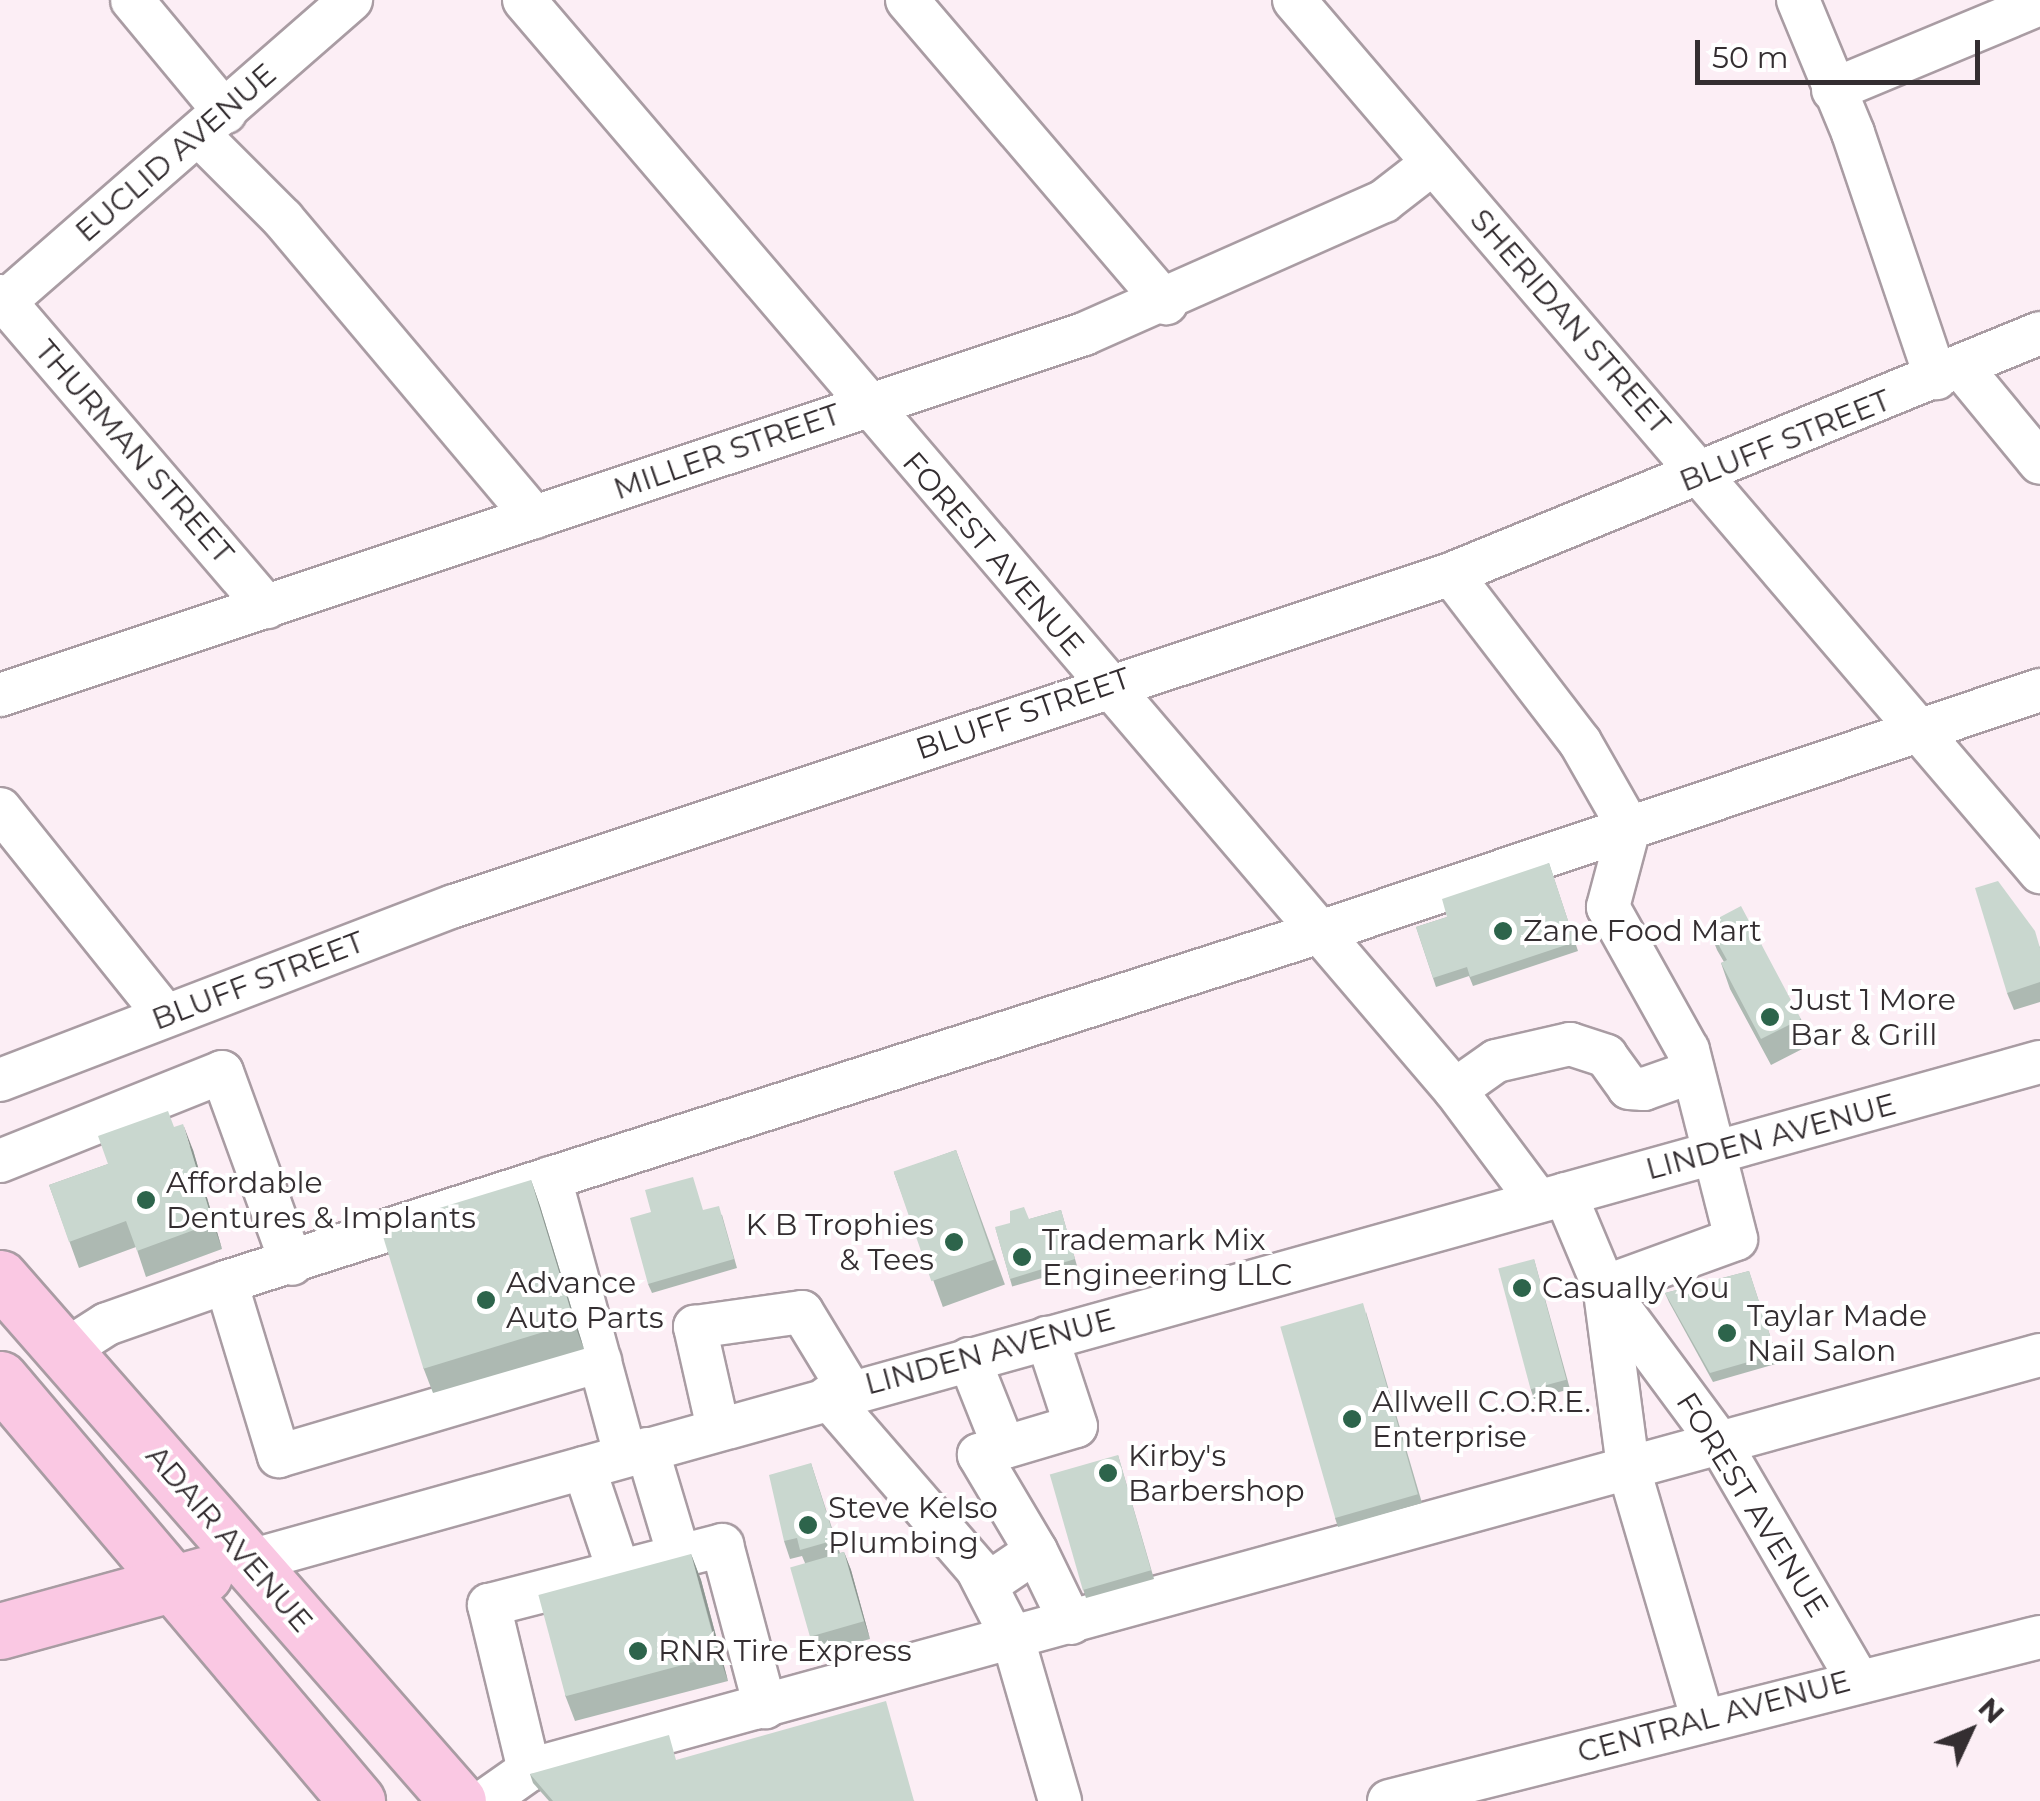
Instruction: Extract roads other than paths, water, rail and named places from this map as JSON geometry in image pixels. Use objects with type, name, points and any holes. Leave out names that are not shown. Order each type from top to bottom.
[{"type":"main road","name":"ADAIR AVENUE","points":[[0,1278],[458,1801]]},
{"type":"main road","points":[[0,1379],[175,1584],[349,1799]]},
{"type":"main road","name":"LINDEN AVENUE","points":[[0,1631],[250,1562]]},
{"type":"street","points":[[132,0],[212,123],[284,219],[534,518]]},
{"type":"street","name":"EUCLID AVENUE","points":[[2,301],[351,0]]},
{"type":"street","name":"FOREST AVENUE","points":[[524,0],[1106,686],[1551,1198],[1604,1287],[1721,1444],[1858,1680]]},
{"type":"street","points":[[908,0],[1166,303]]},
{"type":"street","name":"SHERIDAN STREET","points":[[1294,0],[2040,872]]},
{"type":"street","points":[[1798,0],[1948,373],[2040,463]]},
{"type":"street","points":[[1833,90],[2040,4]]},
{"type":"street","name":"MILLER STREET","points":[[0,694],[1166,303],[1384,200],[1433,163]]},
{"type":"street","name":"THURMAN STREET","points":[[2,301],[267,607]]},
{"type":"street","name":"BLUFF STREET","points":[[0,1080],[473,900],[1451,574],[1702,476],[2040,334]]},
{"type":"street","points":[[1451,574],[1580,742],[1629,828],[1608,907],[1688,1050],[1736,1239],[1604,1287]]},
{"type":"street","points":[[63,1352],[108,1324],[226,1282],[1320,932],[2040,690]]},
{"type":"street","points":[[0,808],[165,1015]]},
{"type":"street","points":[[1455,1090],[1496,1060],[1570,1044],[1606,1056],[1629,1088],[1644,1089],[1692,1072]]},
{"type":"street","name":"LINDEN AVENUE","points":[[250,1562],[839,1394],[2040,1062]]},
{"type":"street","points":[[0,1161],[222,1072],[292,1264]]},
{"type":"street","points":[[550,1178],[600,1362],[678,1556]]},
{"type":"street","points":[[226,1282],[279,1456],[600,1362]]},
{"type":"street","name":"FOREST AVENUE","points":[[1604,1287],[1628,1466],[1702,1721]]},
{"type":"street","points":[[718,1428],[695,1327],[802,1312],[839,1394],[986,1585],[1013,1639],[1060,1801]]},
{"type":"street","points":[[1046,1338],[1076,1426],[979,1455],[1036,1551],[1071,1622]]},
{"type":"street","points":[[485,1801],[529,1770],[2040,1355]]},
{"type":"street","points":[[968,1359],[1004,1448]]},
{"type":"street","points":[[584,1468],[619,1572]]},
{"type":"street","points":[[529,1770],[489,1605],[722,1544],[765,1706]]},
{"type":"street","points":[[986,1585],[1036,1551]]},
{"type":"street","name":"CENTRAL AVENUE","points":[[1388,1801],[2040,1637]]},
{"type":"place","name":"Zane Food Mart","points":[[1503,931]]},
{"type":"place","name":"Just 1 More Bar & Grill","points":[[1770,1017]]},
{"type":"place","name":"Affordable Dentures & Implants","points":[[146,1200]]},
{"type":"place","name":"K B Trophies & Tees","points":[[954,1242]]},
{"type":"place","name":"Trademark Mix Engineering LLC","points":[[1022,1257]]},
{"type":"place","name":"Casually You","points":[[1522,1288]]},
{"type":"place","name":"Advance Auto Parts","points":[[486,1300]]},
{"type":"place","name":"Taylar Made Nail Salon","points":[[1727,1333]]},
{"type":"place","name":"Allwell C.O.R.E. Enterprise","points":[[1352,1419]]},
{"type":"place","name":"Kirby's Barbershop","points":[[1108,1473]]},
{"type":"place","name":"Steve Kelso Plumbing","points":[[808,1525]]},
{"type":"place","name":"RNR Tire Express","points":[[638,1651]]}]
